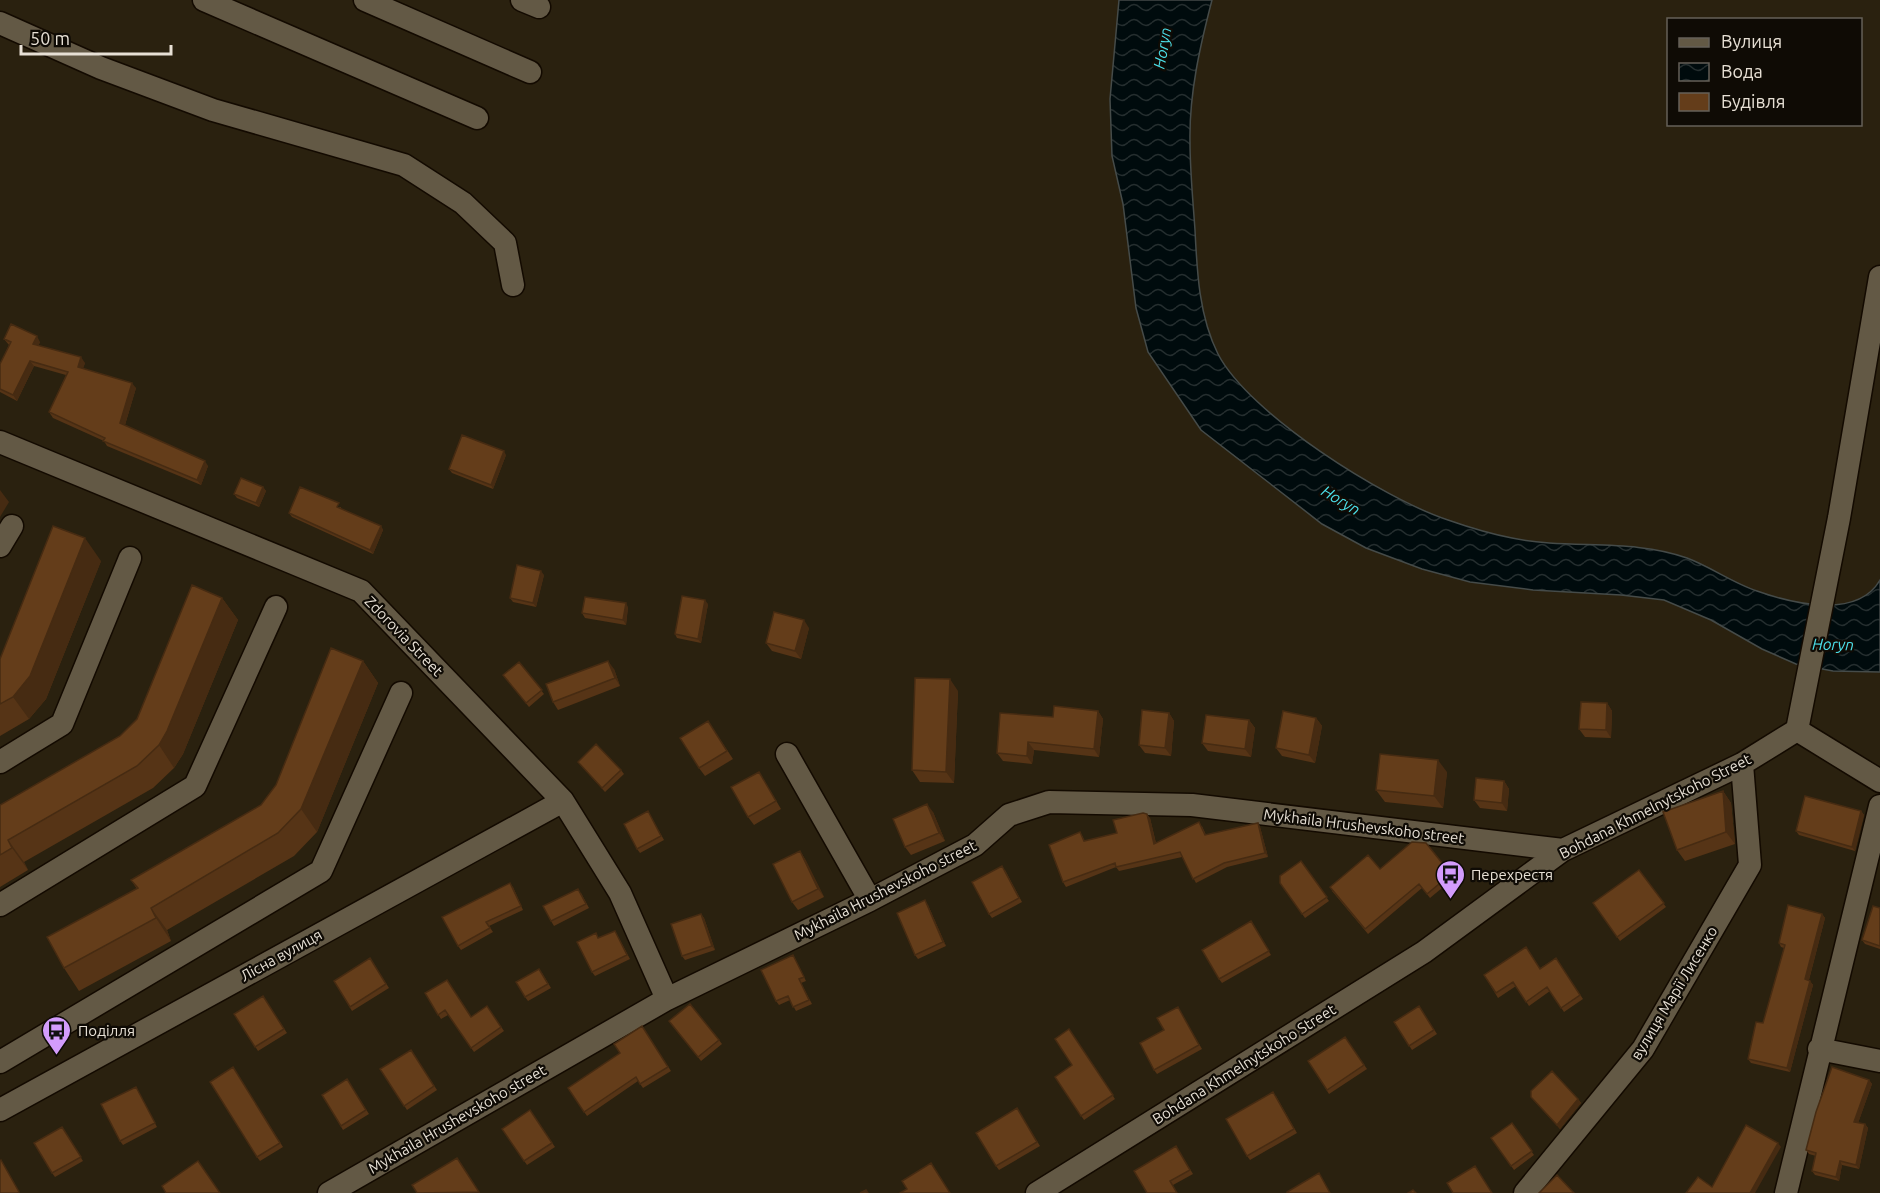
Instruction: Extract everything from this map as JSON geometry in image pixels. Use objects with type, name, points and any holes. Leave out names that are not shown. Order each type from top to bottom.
[{"type":"street","points":[[204,0],[477,118]]},
{"type":"street","points":[[365,0],[530,72]]},
{"type":"street","points":[[0,23],[101,68],[213,110],[404,165],[464,203],[505,243],[513,285]]},
{"type":"street","points":[[1880,277],[1839,518],[1797,730],[1880,781]]},
{"type":"street","name":"Zdorovia Street","points":[[0,442],[361,591],[563,801],[620,892],[667,999]]},
{"type":"street","points":[[0,546],[12,526]]},
{"type":"street","points":[[0,762],[62,724],[130,558]]},
{"type":"street","points":[[0,905],[195,786],[276,607]]},
{"type":"street","points":[[0,1062],[321,871],[401,693]]},
{"type":"street","name":"Bohdana Khmelnytskoho Street","points":[[1037,1193],[1425,952],[1563,850],[1742,764],[1797,730]]},
{"type":"street","points":[[787,754],[870,900]]},
{"type":"street","name":"вулиця Марії Лисенко","points":[[1525,1193],[1643,1049],[1750,865],[1742,764]]},
{"type":"street","name":"Лісна вулиця","points":[[1,1106],[563,801]]},
{"type":"street","name":"Mykhaila Hrushevskoho street","points":[[337,1191],[667,999],[870,900],[975,845],[1009,815],[1049,802],[1192,805],[1563,850]]},
{"type":"street","points":[[1786,1193],[1880,806]]},
{"type":"street","points":[[1820,1049],[1880,1061]]},
{"type":"water","name":"Horyn","points":[[1119,0],[1212,0],[1196,70],[1190,124],[1198,278],[1203,309],[1218,354],[1234,377],[1258,402],[1321,452],[1389,494],[1448,520],[1480,530],[1534,541],[1622,546],[1666,552],[1687,558],[1757,591],[1805,603],[1840,604],[1856,600],[1870,592],[1880,580],[1880,672],[1833,671],[1796,664],[1762,649],[1711,620],[1664,600],[1533,590],[1470,582],[1422,569],[1366,548],[1322,524],[1201,430],[1148,352],[1136,308],[1123,204],[1112,156],[1110,99]]},
{"type":"building","points":[[11,324],[37,336],[33,344],[81,357],[78,367],[132,383],[120,423],[205,461],[197,480],[103,441],[105,438],[49,412],[68,372],[30,361],[13,395],[0,389],[0,364],[11,342],[4,339]]},
{"type":"building","points":[[462,435],[504,451],[491,485],[449,469]]},
{"type":"building","points":[[241,478],[263,487],[256,503],[234,494]]},
{"type":"building","points":[[300,487],[339,503],[337,507],[381,526],[370,550],[289,513]]},
{"type":"building","points":[[53,526],[85,538],[30,676],[13,697],[0,704],[0,659]]},
{"type":"building","points":[[517,565],[541,571],[533,603],[510,598]]},
{"type":"building","points":[[192,585],[222,598],[167,731],[159,745],[137,766],[8,840],[12,848],[0,855],[0,805],[120,736],[137,719]]},
{"type":"building","points":[[682,596],[705,600],[698,639],[675,634]]},
{"type":"building","points":[[585,597],[626,603],[623,620],[582,613]]},
{"type":"building","points":[[774,612],[804,620],[795,651],[766,643]]},
{"type":"building","points":[[331,648],[363,661],[301,809],[278,833],[151,908],[156,918],[64,968],[47,937],[138,888],[131,880],[261,805],[276,785]]},
{"type":"building","points":[[608,661],[615,678],[553,702],[546,684]]},
{"type":"building","points":[[519,662],[542,690],[526,703],[503,675]]},
{"type":"building","points":[[915,678],[950,679],[946,772],[912,770]]},
{"type":"building","points":[[1581,702],[1607,703],[1606,730],[1579,729]]},
{"type":"building","points":[[1054,706],[1098,711],[1094,749],[1028,742],[1027,756],[997,753],[1000,713],[1053,717]]},
{"type":"building","points":[[1142,710],[1169,713],[1165,748],[1139,745]]},
{"type":"building","points":[[1283,711],[1316,718],[1309,755],[1276,748]]},
{"type":"building","points":[[1206,715],[1249,720],[1245,749],[1202,743]]},
{"type":"building","points":[[708,721],[727,751],[699,768],[680,738]]},
{"type":"building","points":[[596,744],[621,770],[602,788],[578,762]]},
{"type":"building","points":[[1380,754],[1438,760],[1434,796],[1376,790]]},
{"type":"building","points":[[759,772],[776,801],[748,817],[731,787]]},
{"type":"building","points":[[1476,778],[1504,781],[1502,803],[1474,800]]},
{"type":"building","points":[[1723,791],[1726,832],[1677,850],[1663,812]]},
{"type":"building","points":[[1805,796],[1861,811],[1852,847],[1796,831]]},
{"type":"building","points":[[927,804],[939,833],[905,847],[893,819]]},
{"type":"building","points":[[648,811],[661,836],[637,849],[624,824]]},
{"type":"building","points":[[1147,814],[1154,844],[1199,822],[1205,835],[1258,823],[1265,853],[1224,863],[1193,879],[1180,852],[1116,867],[1115,863],[1063,882],[1049,845],[1080,832],[1084,841],[1117,833],[1113,820]]},
{"type":"building","points":[[1412,842],[1426,843],[1451,874],[1427,894],[1419,884],[1365,929],[1330,887],[1368,855],[1380,869]]},
{"type":"building","points":[[800,851],[818,889],[792,902],[773,864]]},
{"type":"building","points":[[1301,861],[1327,897],[1302,914],[1280,883],[1280,876]]},
{"type":"building","points":[[1002,866],[1019,898],[989,914],[972,882]]},
{"type":"building","points":[[1639,870],[1664,903],[1617,937],[1593,903]]},
{"type":"building","points":[[510,883],[521,906],[486,922],[490,928],[458,946],[442,917]]},
{"type":"building","points":[[578,889],[586,904],[551,921],[543,906]]},
{"type":"building","points":[[925,900],[943,942],[915,955],[897,913]]},
{"type":"building","points":[[1788,905],[1822,914],[1805,979],[1810,981],[1787,1068],[1748,1059],[1756,1022],[1763,1023],[1785,945],[1779,943]]},
{"type":"building","points":[[1873,906],[1880,908],[1880,946],[1862,940]]},
{"type":"building","points":[[701,914],[712,946],[682,956],[671,924]]},
{"type":"building","points":[[1251,921],[1269,951],[1219,979],[1202,950]]},
{"type":"building","points":[[615,931],[627,955],[592,972],[577,942],[596,933],[598,938]]},
{"type":"building","points":[[1526,947],[1540,969],[1556,958],[1580,995],[1561,1008],[1547,987],[1526,1002],[1513,982],[1496,993],[1484,975]]},
{"type":"building","points":[[793,955],[804,977],[799,979],[809,1000],[793,1007],[788,996],[776,1001],[761,970]]},
{"type":"building","points":[[370,958],[386,984],[350,1007],[334,981]]},
{"type":"building","points":[[539,969],[548,984],[525,997],[516,982]]},
{"type":"building","points":[[447,980],[471,1017],[487,1006],[501,1027],[471,1048],[445,1010],[438,1015],[425,993]]},
{"type":"building","points":[[263,996],[284,1029],[255,1047],[234,1014]]},
{"type":"building","points":[[690,1004],[719,1040],[698,1057],[669,1021]]},
{"type":"building","points":[[1419,1006],[1434,1030],[1409,1046],[1394,1022]]},
{"type":"building","points":[[1178,1007],[1199,1045],[1154,1070],[1140,1043],[1164,1030],[1157,1018]]},
{"type":"building","points":[[642,1026],[668,1067],[640,1084],[636,1077],[584,1112],[568,1088],[620,1053],[614,1044]]},
{"type":"building","points":[[1069,1029],[1113,1095],[1081,1116],[1055,1077],[1072,1065],[1055,1039]]},
{"type":"building","points":[[1345,1037],[1364,1065],[1327,1090],[1308,1061]]},
{"type":"building","points":[[411,1050],[434,1086],[404,1106],[380,1069]]},
{"type":"building","points":[[233,1067],[280,1143],[257,1157],[210,1082]]},
{"type":"building","points":[[1832,1067],[1869,1080],[1854,1122],[1865,1124],[1856,1165],[1840,1161],[1836,1177],[1812,1171],[1816,1153],[1806,1150],[1816,1112]]},
{"type":"building","points":[[1552,1071],[1578,1099],[1557,1125],[1531,1097],[1531,1091]]},
{"type":"building","points":[[347,1079],[366,1110],[341,1126],[322,1095]]},
{"type":"building","points":[[136,1087],[155,1123],[120,1141],[101,1104]]},
{"type":"building","points":[[1273,1092],[1294,1129],[1247,1156],[1226,1119]]},
{"type":"building","points":[[1017,1108],[1037,1142],[996,1166],[976,1133]]},
{"type":"building","points":[[530,1110],[552,1143],[524,1161],[502,1129]]},
{"type":"building","points":[[1512,1123],[1532,1151],[1511,1166],[1491,1138]]},
{"type":"building","points":[[1746,1125],[1778,1143],[1750,1193],[1686,1193],[1698,1177],[1712,1187]]},
{"type":"building","points":[[62,1127],[81,1157],[52,1173],[34,1143]]},
{"type":"building","points":[[1176,1146],[1190,1170],[1170,1181],[1177,1193],[1147,1193],[1134,1171]]},
{"type":"building","points":[[457,1158],[479,1192],[417,1193],[412,1185]]},
{"type":"building","points":[[1,1160],[19,1192],[0,1193]]},
{"type":"building","points":[[198,1161],[220,1193],[166,1193],[162,1186]]},
{"type":"building","points":[[931,1163],[950,1193],[900,1193],[907,1189],[902,1181]]},
{"type":"building","points":[[1475,1166],[1492,1193],[1453,1193],[1447,1183]]},
{"type":"building","points":[[1319,1173],[1330,1193],[1287,1193],[1287,1192]]},
{"type":"building","points":[[1557,1175],[1574,1193],[1539,1193]]},
{"type":"place","name":"Перехрестя","points":[[1450,900]]},
{"type":"place","name":"Поділля","points":[[57,1056]]}]
